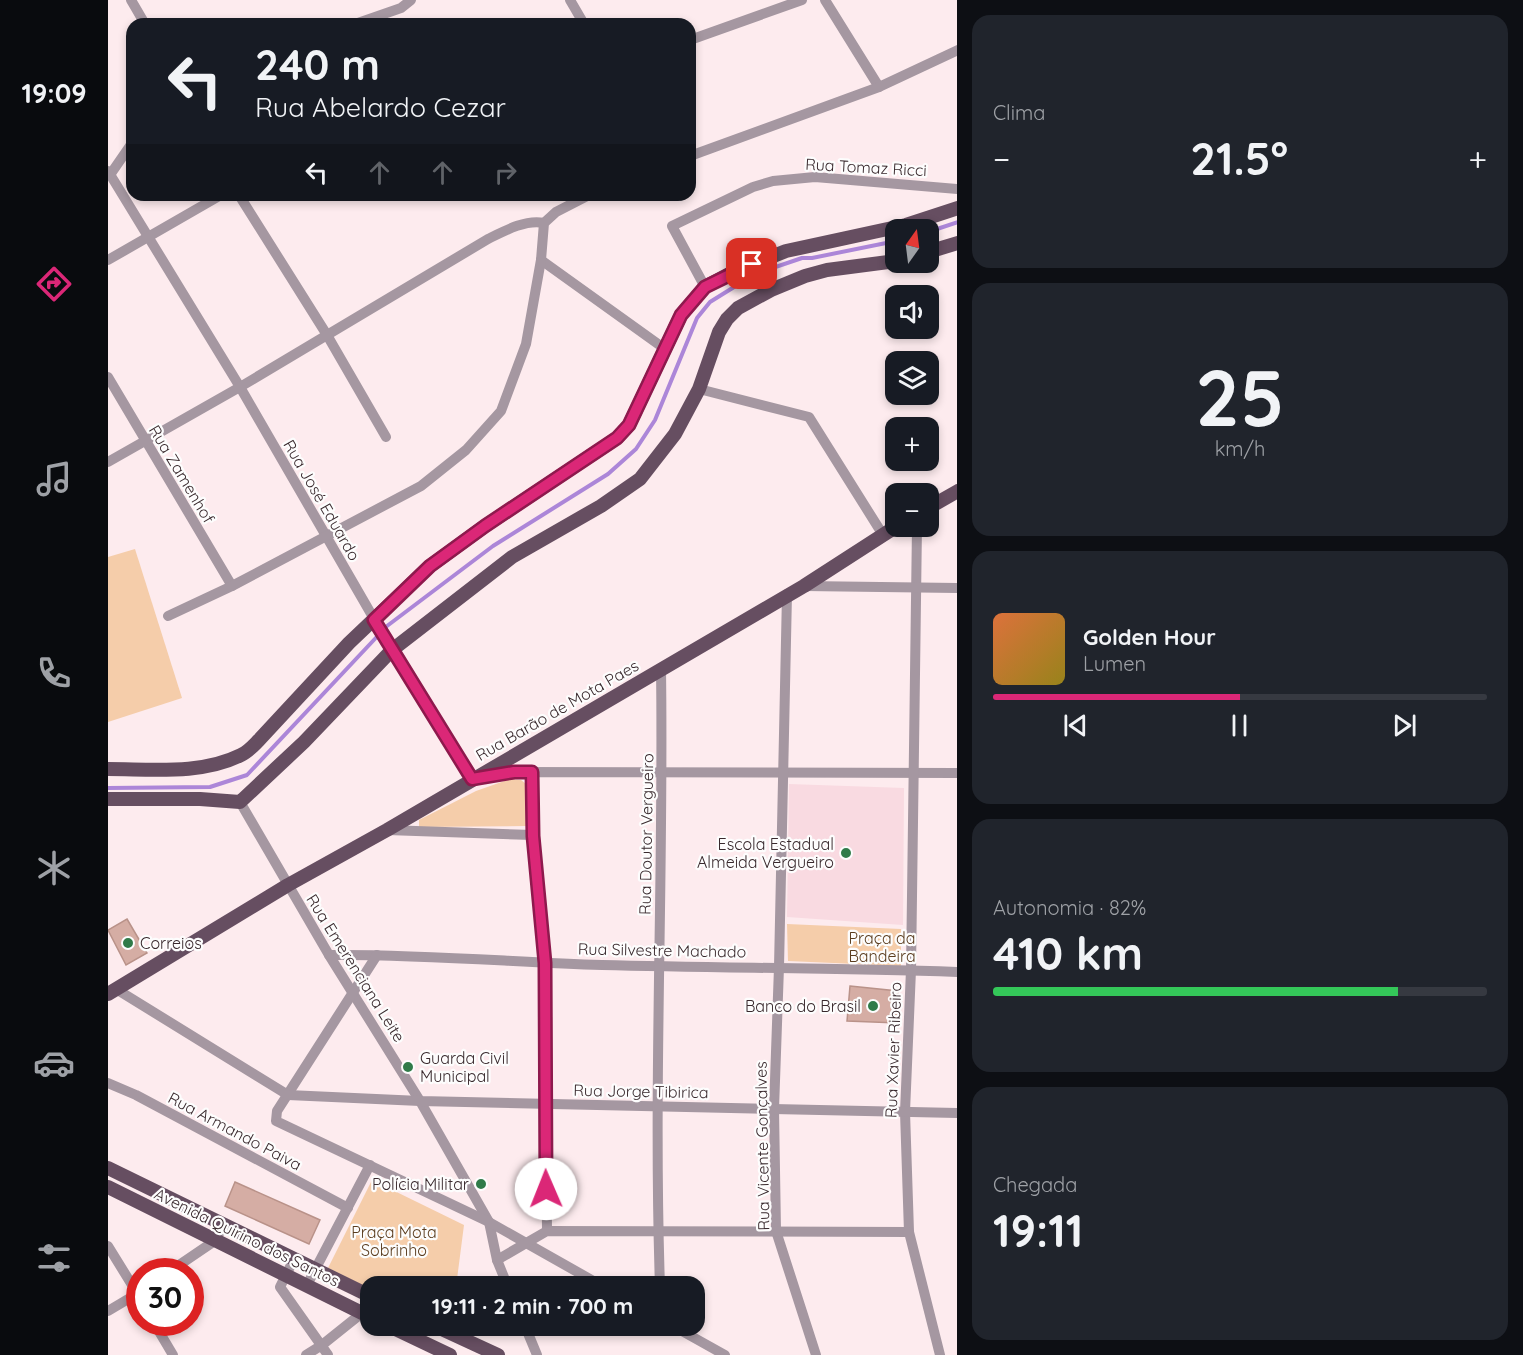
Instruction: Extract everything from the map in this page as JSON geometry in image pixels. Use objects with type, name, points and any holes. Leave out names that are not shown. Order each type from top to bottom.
[{"type":"main road","points":[[108,769],[191,769],[224,762],[244,754],[260,740],[349,643],[430,566],[485,526],[617,438],[629,425],[681,315],[705,287],[735,271],[786,251],[906,225],[957,208]]},
{"type":"main road","points":[[939,249],[957,243]]},
{"type":"main road","points":[[108,799],[200,799],[240,802],[304,742],[392,650],[512,557],[601,506],[640,479],[675,434],[699,389],[719,332],[738,308],[771,290],[805,276],[827,270],[885,262]]},
{"type":"main road","points":[[939,502],[957,491]]},
{"type":"main road","name":"Rua Barão de Mota Paes","points":[[112,991],[288,885],[387,830],[804,586],[883,535]]},
{"type":"main road","name":"Avenida Quirino dos Santos","points":[[108,1168],[360,1291]]},
{"type":"main road","name":"Avenida Quirino dos Santos","points":[[108,1187],[360,1312]]},
{"type":"main road","points":[[410,1336],[450,1355]]},
{"type":"main road","points":[[457,1336],[498,1355]]},
{"type":"street","points":[[372,18],[401,8],[411,0]]},
{"type":"street","points":[[570,0],[580,18]]},
{"type":"street","points":[[696,38],[802,0]]},
{"type":"street","points":[[825,0],[879,87]]},
{"type":"street","points":[[134,1],[142,18]]},
{"type":"street","points":[[696,154],[879,87],[957,50]]},
{"type":"street","points":[[109,173],[126,151]]},
{"type":"street","name":"Rua José Eduardo","points":[[109,173],[240,387],[374,620],[472,779]]},
{"type":"street","name":"Rua Tomaz Ricci","points":[[705,287],[672,226],[753,187],[773,180],[815,177],[957,189]]},
{"type":"street","points":[[108,260],[210,201]]},
{"type":"street","points":[[243,201],[327,335],[386,436]]},
{"type":"street","points":[[168,616],[232,586],[421,486],[466,450],[501,411],[526,344],[541,260],[544,223],[556,212],[577,201]]},
{"type":"street","points":[[108,462],[240,387],[488,238],[508,229],[537,221],[544,223]]},
{"type":"street","points":[[541,260],[665,349]]},
{"type":"street","name":"Rua Zamenhof","points":[[108,377],[232,586]]},
{"type":"street","points":[[699,389],[809,417],[883,535]]},
{"type":"street","name":"Rua Xavier Ribeiro","points":[[917,537],[911,970],[905,1112],[909,1232],[940,1355]]},
{"type":"street","points":[[804,586],[957,588]]},
{"type":"street","points":[[779,967],[787,594]]},
{"type":"street","name":"Rua Doutor Vergueiro","points":[[660,1276],[657,1106],[662,773],[661,669]]},
{"type":"street","points":[[472,779],[514,772],[957,773]]},
{"type":"street","points":[[532,772],[533,836],[545,963],[547,1232]]},
{"type":"street","name":"Rua Emerenciana Leite","points":[[240,802],[329,955],[420,1101],[489,1222]]},
{"type":"street","points":[[387,830],[533,836]]},
{"type":"street","name":"Rua Silvestre Machado","points":[[329,955],[545,963],[957,972]]},
{"type":"street","points":[[377,955],[276,1111],[276,1121],[489,1222],[584,1276]]},
{"type":"street","name":"Rua Vicente Gonçalves","points":[[779,967],[774,1109],[776,1231],[816,1355]]},
{"type":"street","points":[[112,991],[288,1095]]},
{"type":"street","name":"Rua Armando Paiva","points":[[108,1083],[136,1095],[348,1208]]},
{"type":"street","name":"Rua Jorge Tibirica","points":[[288,1095],[420,1101],[957,1113]]},
{"type":"street","points":[[307,1286],[370,1165]]},
{"type":"street","points":[[489,1222],[497,1260],[504,1276]]},
{"type":"street","points":[[190,1258],[216,1240],[223,1225]]},
{"type":"street","points":[[497,1260],[547,1232],[909,1232]]},
{"type":"street","points":[[108,1246],[126,1274]]},
{"type":"street","points":[[294,1259],[280,1287],[325,1350]]},
{"type":"street","points":[[108,1311],[126,1302]]},
{"type":"street","points":[[306,1355],[325,1350],[360,1320]]},
{"type":"street","points":[[162,1336],[173,1355]]},
{"type":"street","points":[[529,1336],[537,1355]]},
{"type":"street","points":[[691,1336],[725,1355]]},
{"type":"shaded area","name":"Escola Estadual Almeida Vergueiro","points":[[789,784],[904,788],[903,925],[787,917]]},
{"type":"green space","points":[[135,549],[182,698],[108,722],[108,557]]},
{"type":"green space","points":[[510,779],[521,780],[526,784],[526,826],[419,827],[419,820],[476,791]]},
{"type":"green space","name":"Praça da Bandeira","points":[[787,924],[901,929],[901,966],[788,961]]},
{"type":"green space","name":"Praça Mota Sobrinho","points":[[372,1180],[464,1225],[457,1276],[360,1276],[360,1284],[328,1268]]},
{"type":"building","name":"Correios","points":[[127,919],[147,953],[126,965],[108,930]]},
{"type":"building","name":"Banco do Brasil","points":[[850,986],[898,991],[898,1023],[847,1021]]},
{"type":"building","points":[[235,1182],[320,1220],[309,1244],[225,1206]]},
{"type":"waterway","points":[[939,228],[957,222]]},
{"type":"waterway","points":[[108,788],[210,787],[247,775],[387,626],[493,546],[608,474],[636,449],[655,420],[697,318],[710,302],[755,274],[802,258],[885,243]]},
{"type":"place","name":"Escola Estadual Almeida Vergueiro","points":[[846,853]]},
{"type":"place","name":"Correios","points":[[128,943]]},
{"type":"place","name":"Banco do Brasil","points":[[873,1006]]},
{"type":"place","name":"Guarda Civil Municipal","points":[[408,1067]]},
{"type":"place","name":"Polícia Militar","points":[[481,1184]]},
{"type":"route","points":[[546,1189],[545,963],[533,836],[532,772],[514,772],[472,779],[374,620],[430,566],[485,526],[617,438],[629,425],[681,315],[705,287],[752,264]]}]
